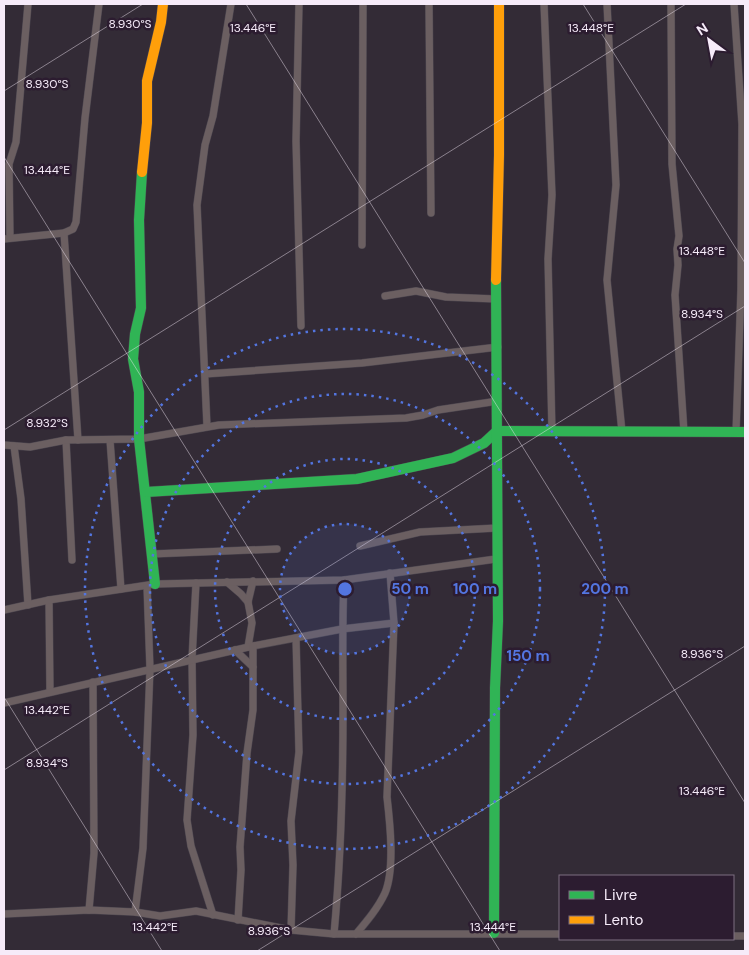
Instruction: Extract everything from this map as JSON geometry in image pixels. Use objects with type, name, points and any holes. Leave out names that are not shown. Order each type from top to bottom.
[{"type":"street","points":[[28,4],[16,142],[9,164],[7,238],[64,234],[73,229],[76,222],[85,118],[99,4]]},
{"type":"street","points":[[135,912],[143,848],[150,669],[152,554],[139,439],[139,392],[133,359],[134,334],[141,308],[140,210],[143,153],[148,123],[147,81],[162,22],[163,4]]},
{"type":"street","points":[[207,426],[197,205],[205,145],[213,116],[231,4]]},
{"type":"street","points":[[299,4],[296,141],[301,326]]},
{"type":"street","points":[[362,246],[363,4]]},
{"type":"street","points":[[429,4],[431,213]]},
{"type":"street","points":[[494,933],[495,688],[498,621],[496,528],[498,346],[496,299],[499,156],[499,4]]},
{"type":"street","points":[[544,4],[552,195],[548,259],[552,432]]},
{"type":"street","points":[[607,4],[616,185],[607,280],[622,432]]},
{"type":"street","points":[[671,4],[672,154],[679,236],[675,295],[684,432]]},
{"type":"street","points":[[146,492],[357,479],[453,458],[484,443],[497,431],[740,432],[742,124],[734,4]]},
{"type":"street","points":[[64,234],[78,440]]},
{"type":"street","points":[[385,296],[416,291],[446,297],[496,299]]},
{"type":"street","points":[[205,374],[362,363],[498,346]]},
{"type":"street","points":[[4,444],[30,447],[66,440],[139,439],[207,426],[406,418],[438,410],[498,401]]},
{"type":"street","points":[[66,440],[72,560]]},
{"type":"street","points":[[110,440],[121,589]]},
{"type":"street","points":[[14,446],[21,499],[28,605]]},
{"type":"street","points":[[360,546],[420,532],[496,528]]},
{"type":"street","points":[[152,554],[277,549]]},
{"type":"street","points":[[4,610],[49,600],[151,585],[344,580],[496,559]]},
{"type":"street","points":[[356,934],[378,907],[389,881],[390,820],[388,788],[394,623],[390,573]]},
{"type":"street","points":[[334,934],[341,860],[344,580]]},
{"type":"street","points":[[238,920],[241,870],[240,847],[247,753],[253,710],[253,667],[250,646],[252,623],[248,602],[252,581]]},
{"type":"street","points":[[227,582],[242,594],[248,602]]},
{"type":"street","points":[[196,583],[192,659],[193,735],[187,820],[191,846],[213,915]]},
{"type":"street","points":[[49,600],[50,692]]},
{"type":"street","points":[[4,698],[4,703],[250,646],[342,629],[394,623]]},
{"type":"street","points":[[291,930],[292,803],[299,752],[296,638]]},
{"type":"street","points":[[235,650],[253,667]]},
{"type":"street","points":[[89,910],[94,853],[93,682]]},
{"type":"street","points":[[4,914],[89,910],[135,912],[160,916],[196,912],[291,930],[334,934],[559,934]]},
{"type":"traffic: fast","points":[[142,172],[139,220],[141,308],[135,334],[133,359],[139,392],[139,439],[155,584]]},
{"type":"traffic: fast","points":[[494,933],[495,688],[498,621],[496,280]]},
{"type":"traffic: fast","points":[[146,492],[357,479],[453,458],[484,443],[497,431],[745,432]]},
{"type":"traffic: slow","points":[[142,172],[147,123],[147,81],[161,22],[163,4]]},
{"type":"traffic: slow","points":[[496,280],[499,155],[499,4]]}]
